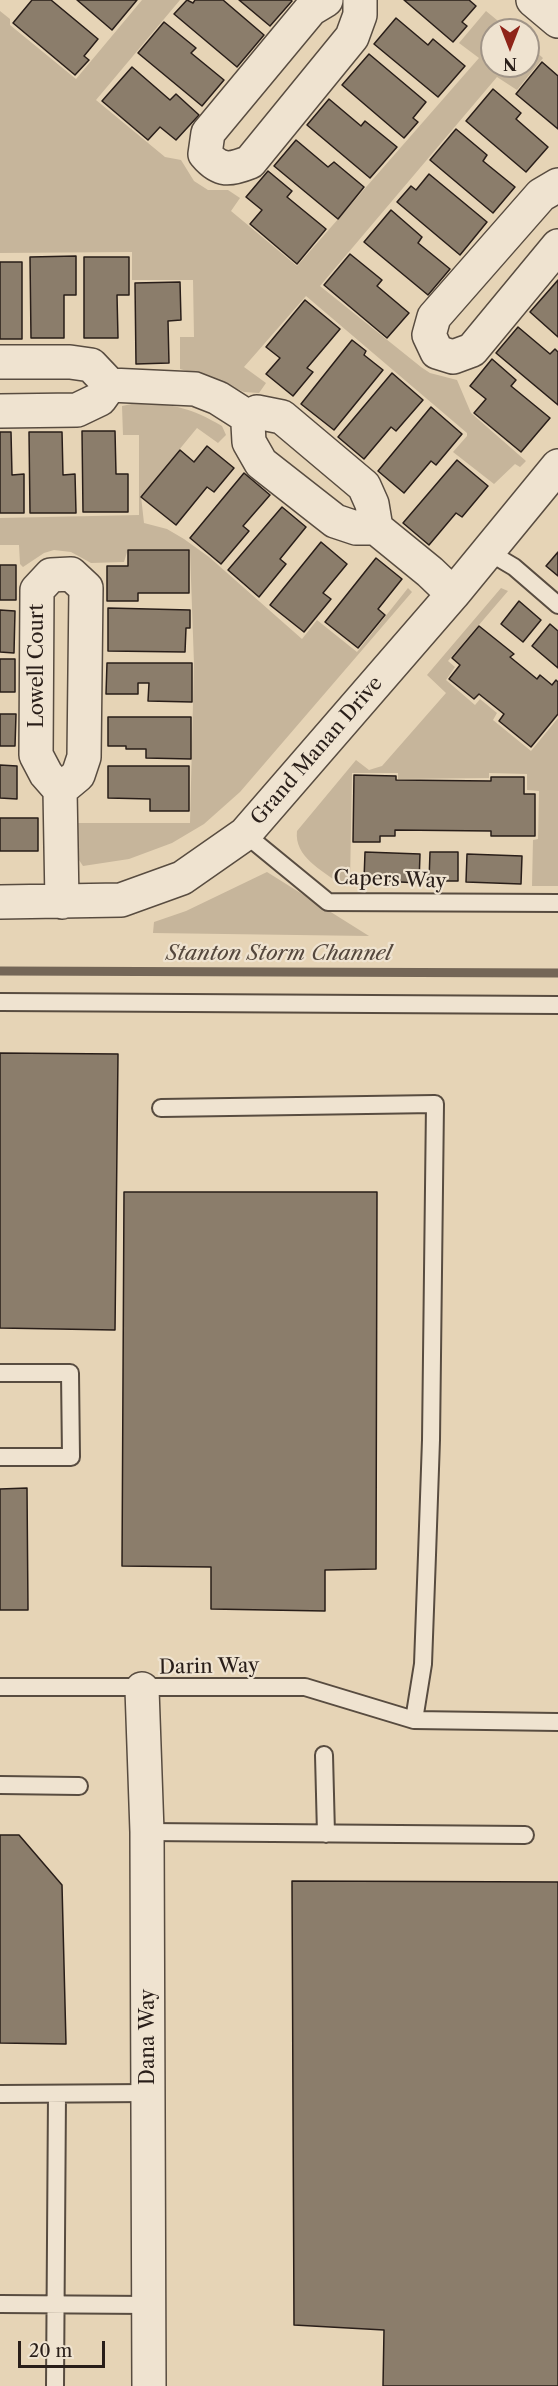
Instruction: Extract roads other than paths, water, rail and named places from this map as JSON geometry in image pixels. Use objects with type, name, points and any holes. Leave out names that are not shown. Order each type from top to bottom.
[{"type":"street","points":[[326,0],[311,9],[208,133],[205,154],[213,164],[231,169],[250,162],[352,38],[360,15],[360,0]]},
{"type":"street","points":[[533,0],[558,21]]},
{"type":"street","points":[[558,185],[541,195],[434,317],[429,334],[437,352],[453,357],[472,350],[558,246]]},
{"type":"street","points":[[0,362],[70,362],[91,365],[110,385],[195,389],[218,398],[251,419]]},
{"type":"street","points":[[0,411],[77,410],[100,399],[110,385]]},
{"type":"street","points":[[376,528],[372,504],[364,486],[282,417],[257,412],[248,424],[249,442],[261,464],[335,521],[356,528],[376,528],[453,594]]},
{"type":"street","name":"Grand Manan Drive","points":[[0,902],[121,900],[182,878],[245,834],[453,594],[558,466]]},
{"type":"street","name":"Lowell Court","points":[[71,574],[86,588],[84,757],[78,775],[60,790],[46,774],[36,755],[37,590],[51,575],[71,574]]},
{"type":"street","points":[[60,790],[62,902]]},
{"type":"street","name":"Dana Way","points":[[142,1689],[147,1832],[149,2386]]},
{"type":"lane","points":[[487,551],[514,567],[558,605]]},
{"type":"lane","name":"Capers Way","points":[[245,834],[328,902],[558,903]]},
{"type":"lane","points":[[0,1002],[558,1005]]},
{"type":"lane","points":[[161,1108],[435,1104],[428,1532],[423,1664],[414,1720]]},
{"type":"lane","points":[[0,1373],[70,1373],[71,1457],[0,1457]]},
{"type":"lane","name":"Darin Way","points":[[0,1687],[142,1689],[305,1687],[414,1720],[558,1722]]},
{"type":"lane","points":[[324,1755],[326,1834]]},
{"type":"lane","points":[[0,1785],[79,1786]]},
{"type":"lane","points":[[147,1832],[525,1835]]},
{"type":"lane","points":[[0,2094],[148,2093]]},
{"type":"lane","points":[[55,2386],[57,2094]]},
{"type":"lane","points":[[0,2304],[149,2305]]},
{"type":"waterway","name":"Stanton Storm Channel","points":[[0,971],[558,973]]}]
